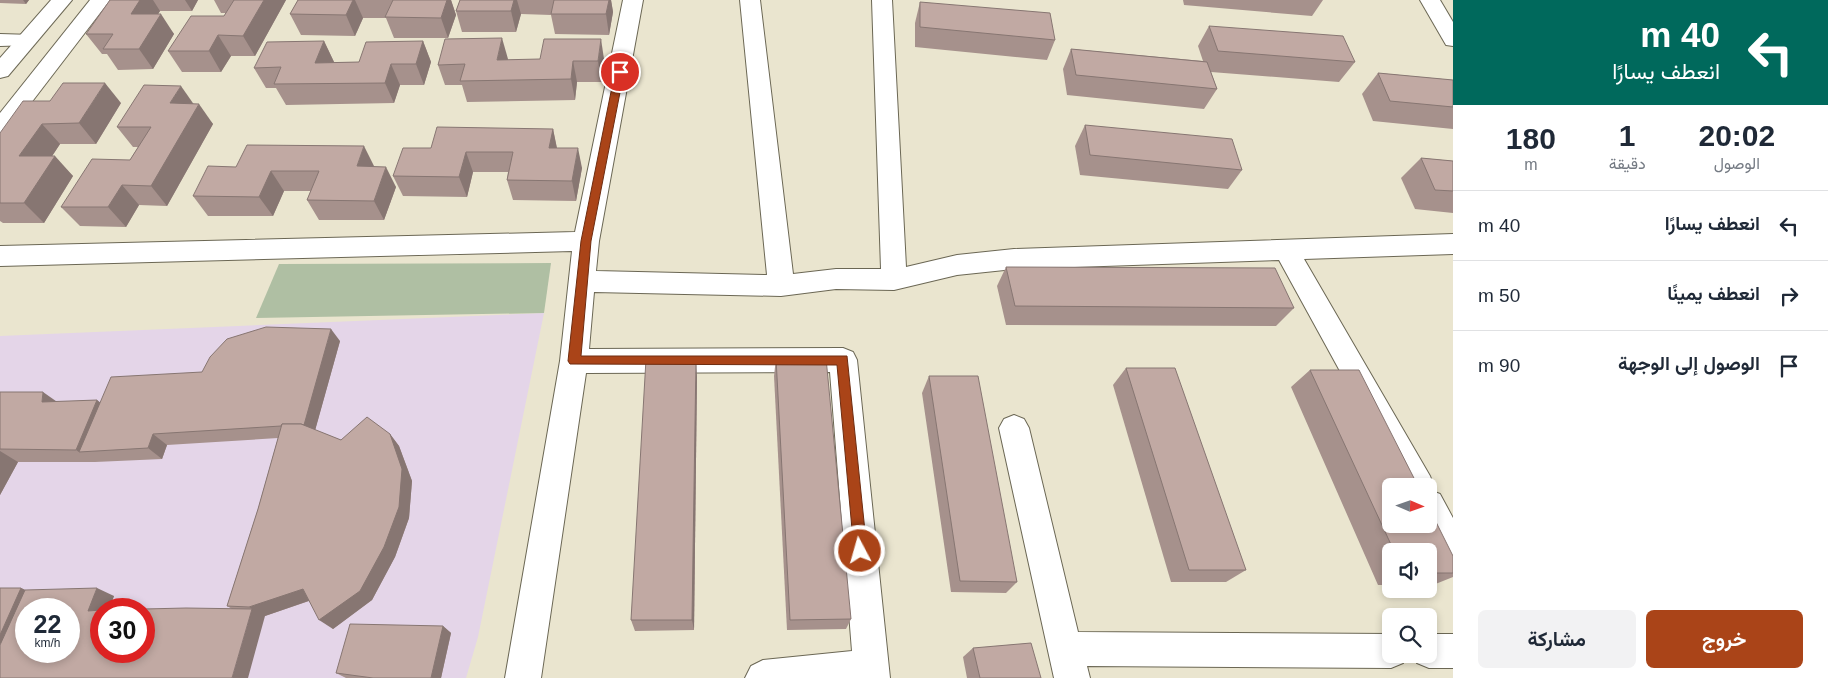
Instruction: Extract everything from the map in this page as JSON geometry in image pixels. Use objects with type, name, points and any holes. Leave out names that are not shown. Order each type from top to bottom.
[{"type":"street","points":[[0,71],[62,0]]},
{"type":"street","points":[[0,128],[100,0]]},
{"type":"street","points":[[523,678],[574,361],[586,241],[634,0]]},
{"type":"street","points":[[750,0],[781,286]]},
{"type":"street","points":[[882,0],[894,280]]},
{"type":"street","points":[[1430,0],[1453,40]]},
{"type":"street","points":[[0,40],[26,40]]},
{"type":"street","points":[[0,256],[586,241]]},
{"type":"street","points":[[582,282],[781,286],[836,279],[894,280],[957,265],[1014,259],[1453,244]]},
{"type":"street","points":[[1286,250],[1414,478]]},
{"type":"street","points":[[574,361],[843,360],[872,672],[763,678]]},
{"type":"street","points":[[1014,428],[1069,663],[1382,650]]},
{"type":"street","points":[[1438,521],[1453,550]]},
{"type":"street","points":[[1437,651],[1453,651]]},
{"type":"shaded area","points":[[544,313],[478,637],[466,678],[0,678],[0,336]]},
{"type":"green space","points":[[551,263],[544,313],[256,318],[279,264]]},
{"type":"building","points":[[110,0],[140,0],[131,14],[161,14],[139,49],[103,49],[113,34],[86,34]]},
{"type":"building","points":[[234,0],[264,0],[243,36],[218,35],[209,51],[168,51],[191,16],[224,16]]},
{"type":"building","points":[[298,0],[353,0],[346,15],[290,14]]},
{"type":"building","points":[[393,0],[447,0],[441,18],[385,17]]},
{"type":"building","points":[[460,0],[514,0],[511,11],[456,11]]},
{"type":"building","points":[[554,0],[609,0],[606,14],[551,14]]},
{"type":"building","points":[[920,2],[1050,13],[1055,40],[920,27]]},
{"type":"building","points":[[1209,26],[1343,36],[1355,62],[1218,51]]},
{"type":"building","points":[[502,38],[497,60],[540,59],[544,39],[601,39],[598,61],[573,61],[571,79],[460,81],[465,64],[438,65],[445,39]]},
{"type":"building","points":[[324,41],[315,63],[359,62],[366,42],[423,41],[416,64],[391,64],[385,83],[274,84],[281,67],[254,68],[267,42]]},
{"type":"building","points":[[1071,49],[1207,62],[1217,89],[1076,75]]},
{"type":"building","points":[[1378,73],[1453,80],[1453,107],[1390,101]]},
{"type":"building","points":[[63,83],[105,83],[79,123],[42,124],[19,156],[55,156],[24,203],[0,203],[0,133],[23,101],[50,101]]},
{"type":"building","points":[[144,85],[181,86],[170,103],[199,104],[151,186],[122,185],[108,207],[61,207],[92,159],[130,160],[151,127],[117,127]]},
{"type":"building","points":[[1085,125],[1232,139],[1242,170],[1090,155]]},
{"type":"building","points":[[437,127],[553,129],[549,148],[578,148],[572,181],[507,180],[513,152],[466,152],[459,177],[393,176],[403,148],[431,148]]},
{"type":"building","points":[[247,145],[364,146],[357,166],[386,167],[374,201],[307,200],[319,171],[271,171],[259,197],[193,196],[208,166],[236,167]]},
{"type":"building","points":[[1421,158],[1453,161],[1453,191],[1435,190]]},
{"type":"building","points":[[1006,267],[1275,268],[1294,308],[1015,306]]},
{"type":"building","points":[[266,327],[331,329],[304,425],[282,424],[281,426],[153,434],[148,448],[79,452],[111,377],[202,372],[210,357],[227,339]]},
{"type":"building","points":[[776,358],[826,358],[851,619],[790,620]]},
{"type":"building","points":[[646,359],[696,359],[692,620],[631,620]]},
{"type":"building","points":[[1126,368],[1175,368],[1246,570],[1189,570]]},
{"type":"building","points":[[1310,370],[1359,370],[1414,478],[1382,478],[1382,525]]},
{"type":"building","points":[[929,376],[978,376],[1017,582],[960,581]]},
{"type":"building","points":[[0,392],[43,392],[42,402],[97,400],[76,450],[0,449]]},
{"type":"building","points":[[367,417],[390,434],[402,469],[399,507],[384,547],[360,591],[319,620],[303,589],[249,607],[227,606],[258,509],[282,424],[301,424],[341,440]]},
{"type":"building","points":[[1438,526],[1453,556],[1453,573],[1437,573],[1437,543],[1390,543],[1386,533],[1437,533]]},
{"type":"building","points":[[0,588],[21,588],[15,598],[0,635]]},
{"type":"building","points":[[97,588],[93,598],[90,598],[88,611],[90,611],[90,663],[155,663],[155,609],[252,609],[232,678],[0,678],[0,645],[15,612],[15,663],[80,663],[80,598],[21,598],[25,590]]},
{"type":"building","points":[[350,624],[443,626],[431,678],[373,678],[336,673]]},
{"type":"building","points":[[1031,643],[1041,678],[980,678],[973,648]]},
{"type":"route","points":[[620,72],[586,241],[574,361],[843,360],[860,551]]}]
